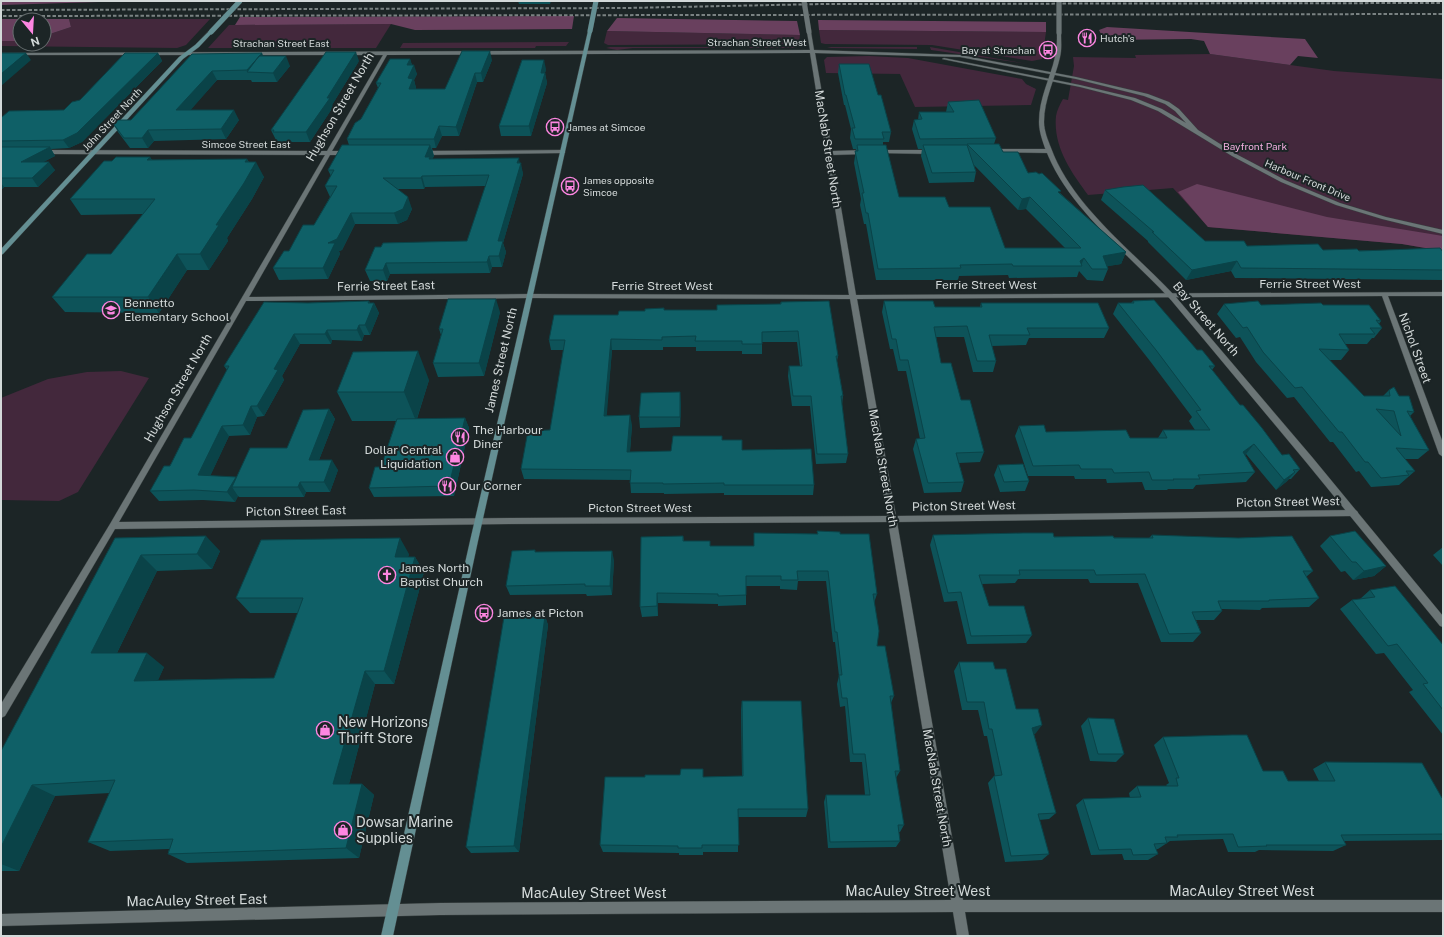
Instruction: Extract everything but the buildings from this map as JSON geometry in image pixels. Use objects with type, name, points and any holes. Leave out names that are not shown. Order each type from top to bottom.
[{"type":"main road","name":"John Street North","points":[[1,253],[181,58],[197,46],[240,1]]},
{"type":"main road","name":"James Street North","points":[[387,936],[596,1]]},
{"type":"street","name":"MacNab Street North","points":[[804,1],[853,297],[963,936]]},
{"type":"street","name":"Bay Street North","points":[[1059,1],[1058,56],[1049,81],[1042,114],[1042,132],[1049,151],[1066,184],[1088,211],[1171,295],[1354,513],[1443,623]]},
{"type":"street","name":"Strachan Street West","points":[[585,53],[812,51],[888,52],[960,56],[1052,73]]},
{"type":"street","name":"Hughson Street North","points":[[1,713],[114,526],[243,299],[386,53]]},
{"type":"street","name":"Strachan Street East","points":[[1,54],[585,53]]},
{"type":"street","name":"Strachan Street West","points":[[930,55],[1049,81]]},
{"type":"street","name":"Harbour Front Drive","points":[[1052,73],[1146,95],[1167,103],[1177,110],[1196,131]]},
{"type":"street","name":"Harbour Front Drive","points":[[1049,81],[1133,99],[1160,110],[1234,156],[1269,174],[1338,204],[1384,218],[1443,232]]},
{"type":"street","points":[[986,151],[1049,151]]},
{"type":"street","name":"Simcoe Street East","points":[[35,152],[354,153]]},
{"type":"street","points":[[421,153],[563,152]]},
{"type":"street","points":[[829,153],[940,152]]},
{"type":"street","name":"Nichol Street","points":[[1384,294],[1443,454]]},
{"type":"street","name":"Ferrie Street West","points":[[530,296],[853,297],[1443,294]]},
{"type":"street","name":"Ferrie Street East","points":[[243,299],[530,296]]},
{"type":"street","name":"Picton Street West","points":[[479,521],[892,519],[1354,513]]},
{"type":"street","name":"Picton Street East","points":[[114,526],[479,521]]},
{"type":"street","name":"MacAuley Street West","points":[[393,909],[957,906],[1443,906]]},
{"type":"street","name":"MacAuley Street East","points":[[1,920],[393,909]]},
{"type":"green space","points":[[69,19],[210,19],[186,45],[177,48],[52,47],[52,33],[71,27]]},
{"type":"green space","points":[[391,24],[376,48],[208,48],[229,25]]},
{"type":"green space","points":[[819,30],[1046,32],[1042,59],[1032,61],[932,45],[825,44],[821,43]]},
{"type":"green space","points":[[607,31],[800,35],[799,43],[795,44],[608,45],[604,43]]},
{"type":"green space","points":[[1,41],[12,41],[12,46],[1,46]]},
{"type":"green space","points":[[569,42],[566,46],[536,46],[535,48],[400,48],[403,43]]},
{"type":"green space","points":[[610,47],[797,48],[633,48],[617,50],[606,48]]},
{"type":"green space","points":[[827,47],[917,47],[917,49],[831,48]]},
{"type":"green space","points":[[930,47],[1028,64],[931,50]]},
{"type":"green space","name":"Bayfront Park","points":[[1210,54],[1334,71],[1443,79],[1443,251],[1402,244],[1208,227],[1173,188],[1088,195],[1064,158],[1057,138],[1056,116],[1063,99],[1068,100],[1074,66],[1073,57],[1136,58],[1135,55]]},
{"type":"green space","points":[[869,56],[908,58],[1022,79],[1026,84],[1036,89],[1031,105],[915,107],[900,74],[826,73],[824,60],[827,57]]},
{"type":"green space","points":[[121,371],[149,378],[78,492],[59,501],[1,500],[1,398],[48,379],[87,372]]},
{"type":"shaded area","points":[[1,1],[132,1],[1,5]]},
{"type":"shaded area","points":[[574,16],[572,29],[415,30],[391,24],[235,25],[240,17]]},
{"type":"shaded area","points":[[617,18],[797,21],[800,35],[607,31]]},
{"type":"shaded area","points":[[1,19],[12,19],[12,41],[1,41]]},
{"type":"shaded area","points":[[52,19],[69,19],[71,27],[52,33]]},
{"type":"shaded area","points":[[818,20],[1046,22],[1046,32],[819,30]]},
{"type":"shaded area","points":[[1107,27],[1305,39],[1318,58],[1298,56],[1290,65],[1210,54],[1204,41],[1191,39],[1104,40],[1099,30]]},
{"type":"shaded area","points":[[1197,184],[1327,217],[1443,236],[1443,251],[1402,244],[1208,227],[1178,192]]},
{"type":"railway","points":[[1,10],[627,8],[822,4],[1443,3]]},
{"type":"railway","points":[[3,16],[1443,14]]},
{"type":"place","name":"Hutch's","points":[[1087,38]]},
{"type":"place","name":"Bay at Strachan","points":[[1048,50]]},
{"type":"place","name":"James at Simcoe","points":[[555,127]]},
{"type":"place","name":"James opposite Simcoe","points":[[570,186]]},
{"type":"place","name":"Bennetto Elementary School","points":[[111,310]]},
{"type":"place","name":"The Harbour Diner","points":[[460,437]]},
{"type":"place","name":"Dollar Central Liquidation","points":[[455,457]]},
{"type":"place","name":"Our Corner","points":[[447,486]]},
{"type":"place","name":"James North Baptist Church","points":[[387,575]]},
{"type":"place","name":"James at Picton","points":[[484,613]]},
{"type":"place","name":"New Horizons Thrift Store","points":[[325,730]]},
{"type":"place","name":"Dowsar Marine Supplies","points":[[343,830]]}]
